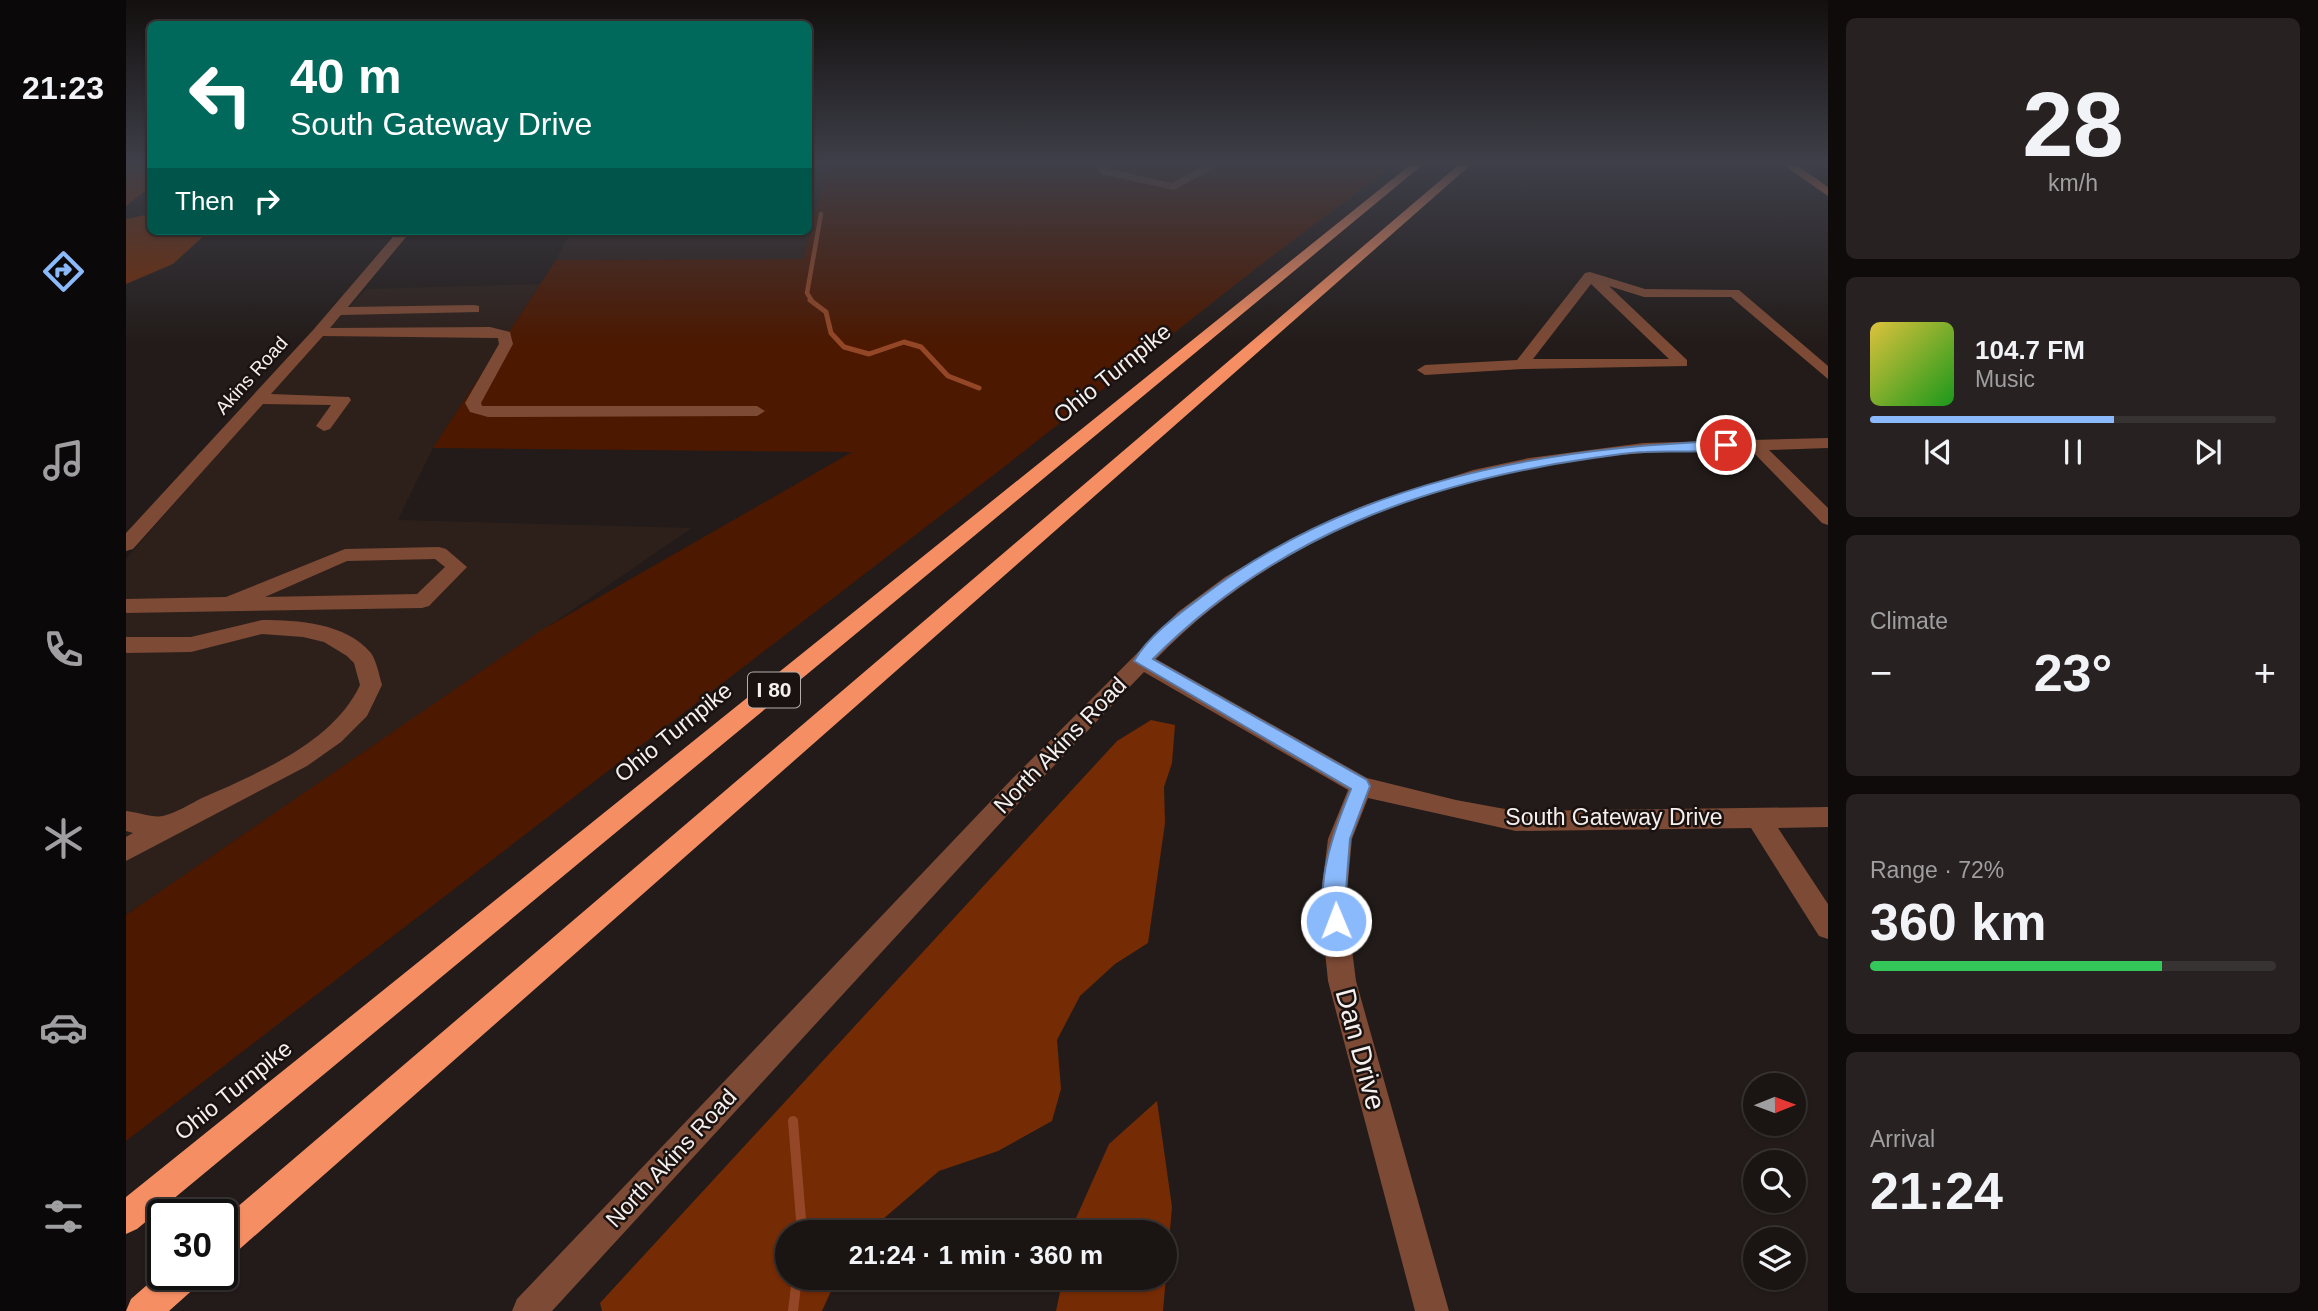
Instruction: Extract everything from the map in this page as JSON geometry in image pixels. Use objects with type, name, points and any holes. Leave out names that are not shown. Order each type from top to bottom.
[{"type":"highway","name":"Ohio Turnpike","points":[[126,1219],[1347,222]]},
{"type":"highway","name":"I 80","points":[[238,1228],[1399,222]]},
{"type":"highway","points":[[142,1311],[166,1290]]},
{"type":"street","name":"Akins Road","points":[[126,545],[337,311],[402,235]]},
{"type":"street","points":[[1522,365],[1590,276]]},
{"type":"street","points":[[1425,370],[1522,365],[1682,363],[1590,276]]},
{"type":"street","points":[[1590,276],[1644,293],[1734,293],[1828,374]]},
{"type":"street","points":[[337,311],[474,309]]},
{"type":"street","points":[[318,332],[490,331],[505,335],[506,344],[473,403],[476,409],[488,412],[757,411]]},
{"type":"street","points":[[258,399],[344,400],[324,426]]},
{"type":"street","name":"North Akins Road","points":[[529,1311],[1008,798],[1185,617],[1232,582],[1304,540],[1371,509],[1473,475],[1529,463],[1643,448],[1828,443]]},
{"type":"street","points":[[1754,444],[1828,519]]},
{"type":"street","points":[[126,521],[147,522]]},
{"type":"street","points":[[126,606],[226,605],[422,601],[457,567],[439,553],[345,555],[226,605]]},
{"type":"street","points":[[126,645],[199,643],[234,630],[262,627],[331,635],[358,653],[370,668],[371,685],[360,710],[334,736],[255,786],[163,827],[126,850]]},
{"type":"street","name":"South Gateway Drive","points":[[1142,661],[1361,786],[1456,810],[1516,821],[1828,817]]},
{"type":"street","name":"Dan Drive","points":[[1361,786],[1340,839],[1334,902],[1342,981],[1432,1311]]},
{"type":"street","points":[[1757,817],[1828,927]]},
{"type":"street","points":[[126,821],[163,827]]},
{"type":"shaded area","points":[[126,222],[147,222],[147,235],[205,235],[173,264],[126,284]]},
{"type":"shaded area","points":[[813,222],[1317,222],[1004,467],[126,1141],[126,915],[540,631],[852,452],[433,448],[556,260],[803,259],[809,235],[812,235]]},
{"type":"shaded area","points":[[569,235],[809,235],[803,259],[556,260]]},
{"type":"shaded area","points":[[540,284],[433,448],[398,520],[692,528],[126,915],[126,559],[291,370],[366,289]]},
{"type":"shaded area","points":[[1151,720],[1175,725],[1172,763],[1164,787],[1165,823],[1148,943],[1115,964],[1080,996],[1057,1040],[1061,1089],[1052,1121],[998,1151],[939,1171],[882,1220],[775,1220],[775,1290],[832,1290],[822,1311],[602,1311],[600,1303],[1117,741]]},
{"type":"shaded area","points":[[1157,1101],[1172,1207],[1171,1220],[1076,1220],[1109,1144]]},
{"type":"shaded area","points":[[1060,1290],[1165,1290],[1163,1311],[1056,1311]]},
{"type":"waterway","points":[[812,301],[807,293],[820,222]]},
{"type":"waterway","points":[[810,300],[826,312],[831,333],[844,347],[869,354],[904,342],[921,347],[948,376],[979,388]]},
{"type":"waterway","points":[[793,1121],[801,1220]]},
{"type":"waterway","points":[[793,1311],[796,1290]]},
{"type":"route","points":[[1336,921],[1334,902],[1340,839],[1361,786],[1142,661],[1185,617],[1232,582],[1304,540],[1371,509],[1473,475],[1529,463],[1643,448],[1726,445]]}]
